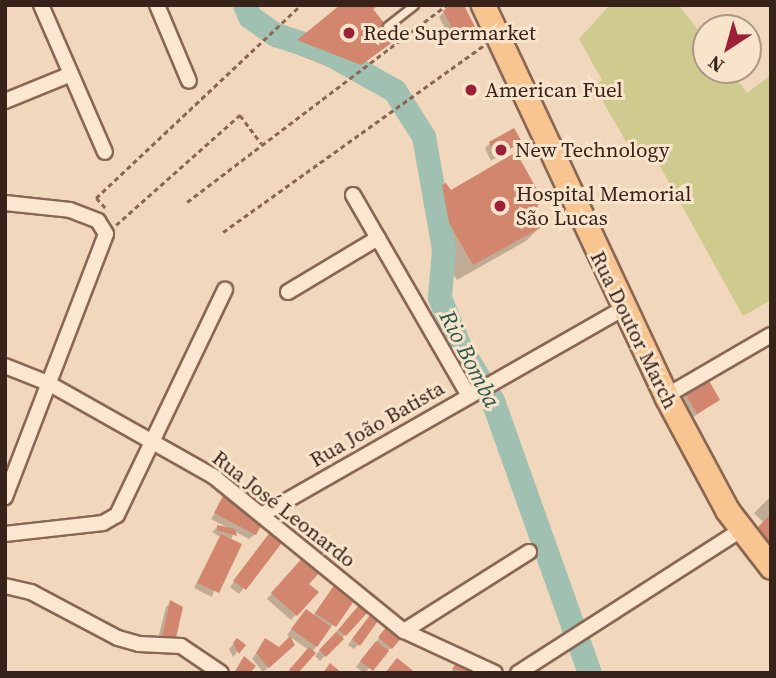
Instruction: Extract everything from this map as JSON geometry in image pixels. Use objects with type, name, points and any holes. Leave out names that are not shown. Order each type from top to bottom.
[{"type":"main road","name":"Rua Doutor March","points":[[483,5],[622,309],[666,396],[741,530],[771,567]]},
{"type":"street","points":[[41,5],[105,152]]},
{"type":"street","points":[[157,5],[189,81]]},
{"type":"street","points":[[5,101],[71,74]]},
{"type":"street","points":[[353,195],[469,396]]},
{"type":"street","points":[[5,203],[70,210],[105,229],[5,497]]},
{"type":"street","points":[[288,292],[378,239]]},
{"type":"street","points":[[5,534],[111,521],[123,506],[225,290]]},
{"type":"street","name":"Rua João Batista","points":[[263,514],[622,309]]},
{"type":"street","points":[[666,396],[771,335]]},
{"type":"street","name":"Rua José Leonardo","points":[[5,366],[48,383],[213,476],[404,631],[495,673]]},
{"type":"street","points":[[518,673],[741,530]]},
{"type":"street","points":[[404,631],[529,552]]},
{"type":"street","points":[[5,586],[31,592],[118,638],[139,644],[181,646],[221,673]]},
{"type":"lane","points":[[387,26],[414,5]]},
{"type":"path","points":[[105,229],[107,210],[96,198],[301,5]]},
{"type":"path","points":[[187,202],[447,5]]},
{"type":"path","points":[[223,232],[496,36]]},
{"type":"path","points":[[105,229],[240,115],[262,144]]},
{"type":"shaded area","points":[[610,5],[679,5],[692,22],[692,84],[740,84],[747,93],[771,75],[771,300],[743,316],[651,150],[636,159],[594,86],[602,80],[579,39]]},
{"type":"building","name":"Rede Supermarket","points":[[340,5],[378,5],[373,9],[397,39],[361,65],[297,40]]},
{"type":"building","points":[[450,5],[464,5],[475,27],[457,37],[443,11]]},
{"type":"building","name":"New Technology","points":[[514,128],[522,142],[496,157],[489,142]]},
{"type":"building","name":"Hospital Memorial São Lucas","points":[[516,152],[539,193],[537,214],[544,226],[473,265],[449,223],[442,185],[446,183],[451,190]]},
{"type":"building","points":[[707,377],[720,400],[697,414],[684,391]]},
{"type":"building","points":[[224,494],[266,516],[256,535],[214,513]]},
{"type":"building","points":[[771,514],[771,549],[754,531]]},
{"type":"building","points":[[217,525],[235,529],[237,536],[217,530]]},
{"type":"building","points":[[271,531],[284,540],[246,590],[233,581]]},
{"type":"building","points":[[221,534],[242,544],[219,593],[197,583]]},
{"type":"building","points":[[305,555],[322,570],[309,584],[319,592],[297,616],[271,593]]},
{"type":"building","points":[[335,584],[356,598],[336,627],[315,613]]},
{"type":"building","points":[[170,600],[183,607],[175,642],[162,638]]},
{"type":"building","points":[[359,605],[368,612],[346,636],[338,630]]},
{"type":"building","points":[[306,609],[331,627],[317,647],[291,629]]},
{"type":"building","points":[[370,615],[378,621],[360,646],[352,639]]},
{"type":"building","points":[[389,624],[403,636],[392,649],[378,637]]},
{"type":"building","points":[[336,632],[344,639],[326,657],[319,650]]},
{"type":"building","points":[[290,636],[295,645],[269,668],[256,653],[265,638],[279,647]]},
{"type":"building","points":[[237,638],[246,645],[239,654],[233,643]]},
{"type":"building","points":[[376,641],[389,651],[373,671],[360,661]]},
{"type":"building","points":[[309,647],[316,653],[298,673],[292,673],[289,670]]},
{"type":"building","points":[[244,656],[256,666],[250,673],[234,673]]},
{"type":"building","points":[[397,658],[416,673],[385,673]]},
{"type":"building","points":[[458,661],[473,673],[452,669]]},
{"type":"building","points":[[330,663],[342,673],[323,673]]},
{"type":"waterway","name":"Rio Bomba","points":[[245,5],[250,17],[276,35],[322,50],[395,91],[424,137],[444,249],[440,298],[460,347],[493,401],[590,673]]},
{"type":"place","name":"Rede Supermarket","points":[[349,33]]},
{"type":"place","name":"American Fuel","points":[[471,90]]},
{"type":"place","name":"New Technology","points":[[501,150]]},
{"type":"place","name":"Hospital Memorial São Lucas","points":[[500,206]]}]
